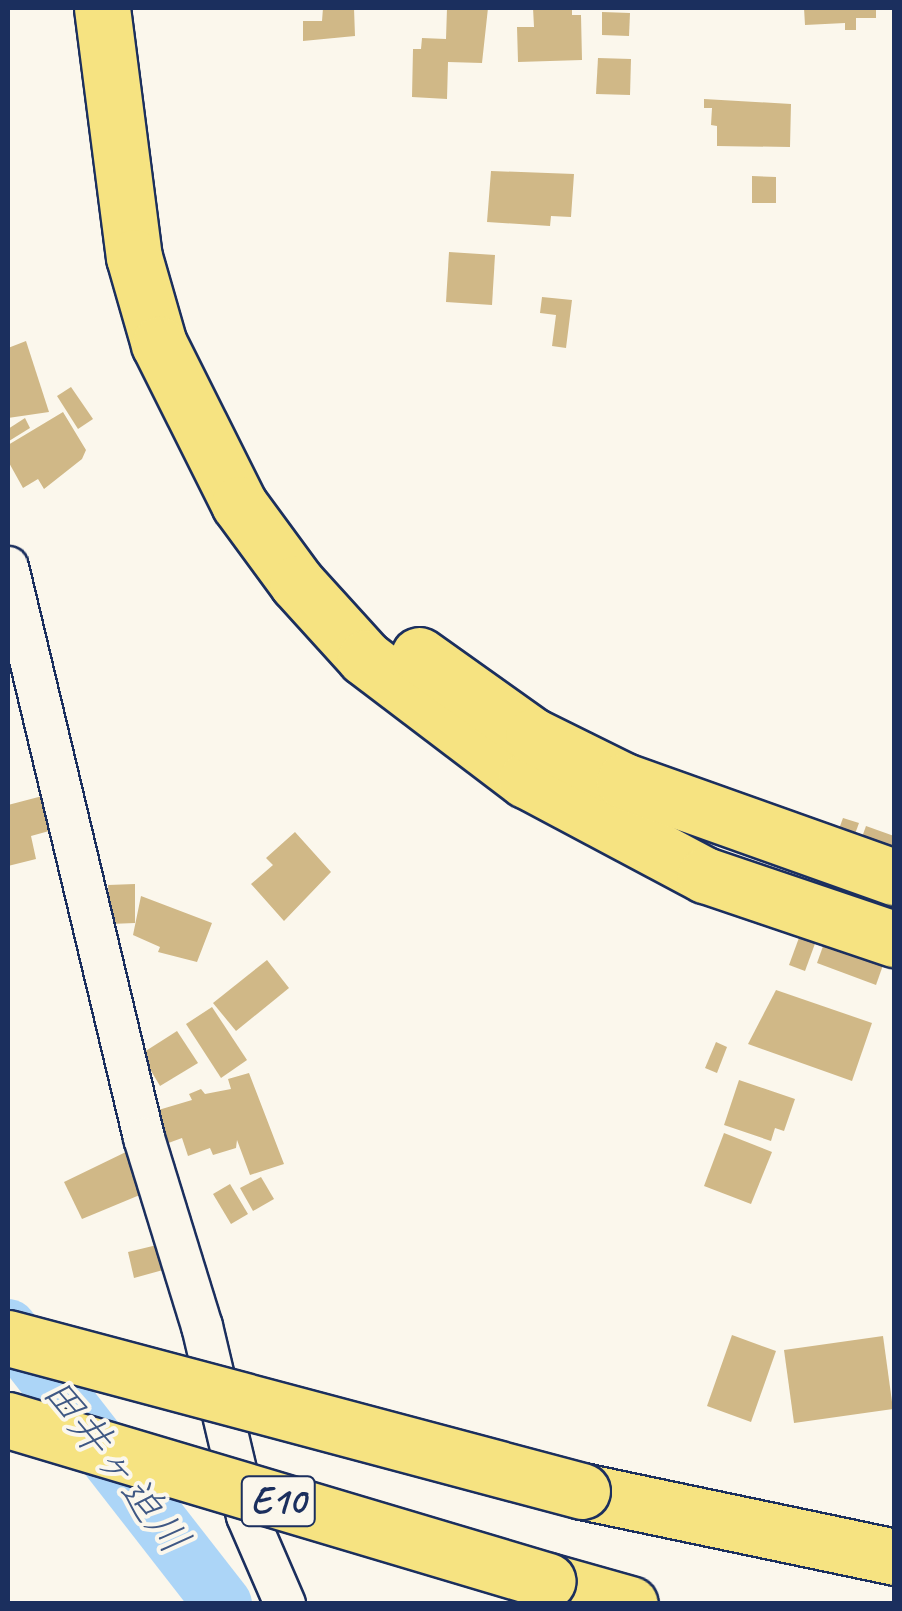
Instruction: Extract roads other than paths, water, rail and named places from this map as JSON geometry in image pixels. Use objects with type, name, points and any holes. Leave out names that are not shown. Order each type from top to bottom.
[{"type":"highway","points":[[102,8],[134,257],[159,344],[239,504],[296,583],[366,658],[526,780],[706,875],[894,939]]},
{"type":"highway","points":[[139,8],[169,242],[194,331],[272,490],[324,562],[386,627],[456,686],[533,736],[723,820],[894,877]]},
{"type":"highway","points":[[8,1338],[582,1492],[894,1557]]},
{"type":"highway","name":"E10","points":[[8,1420],[630,1604]]},
{"type":"street","points":[[8,566],[144,1138],[202,1326],[247,1516],[285,1604]]},
{"type":"waterway","name":"田井ヶ迫川","points":[[8,1328],[223,1604]]}]
